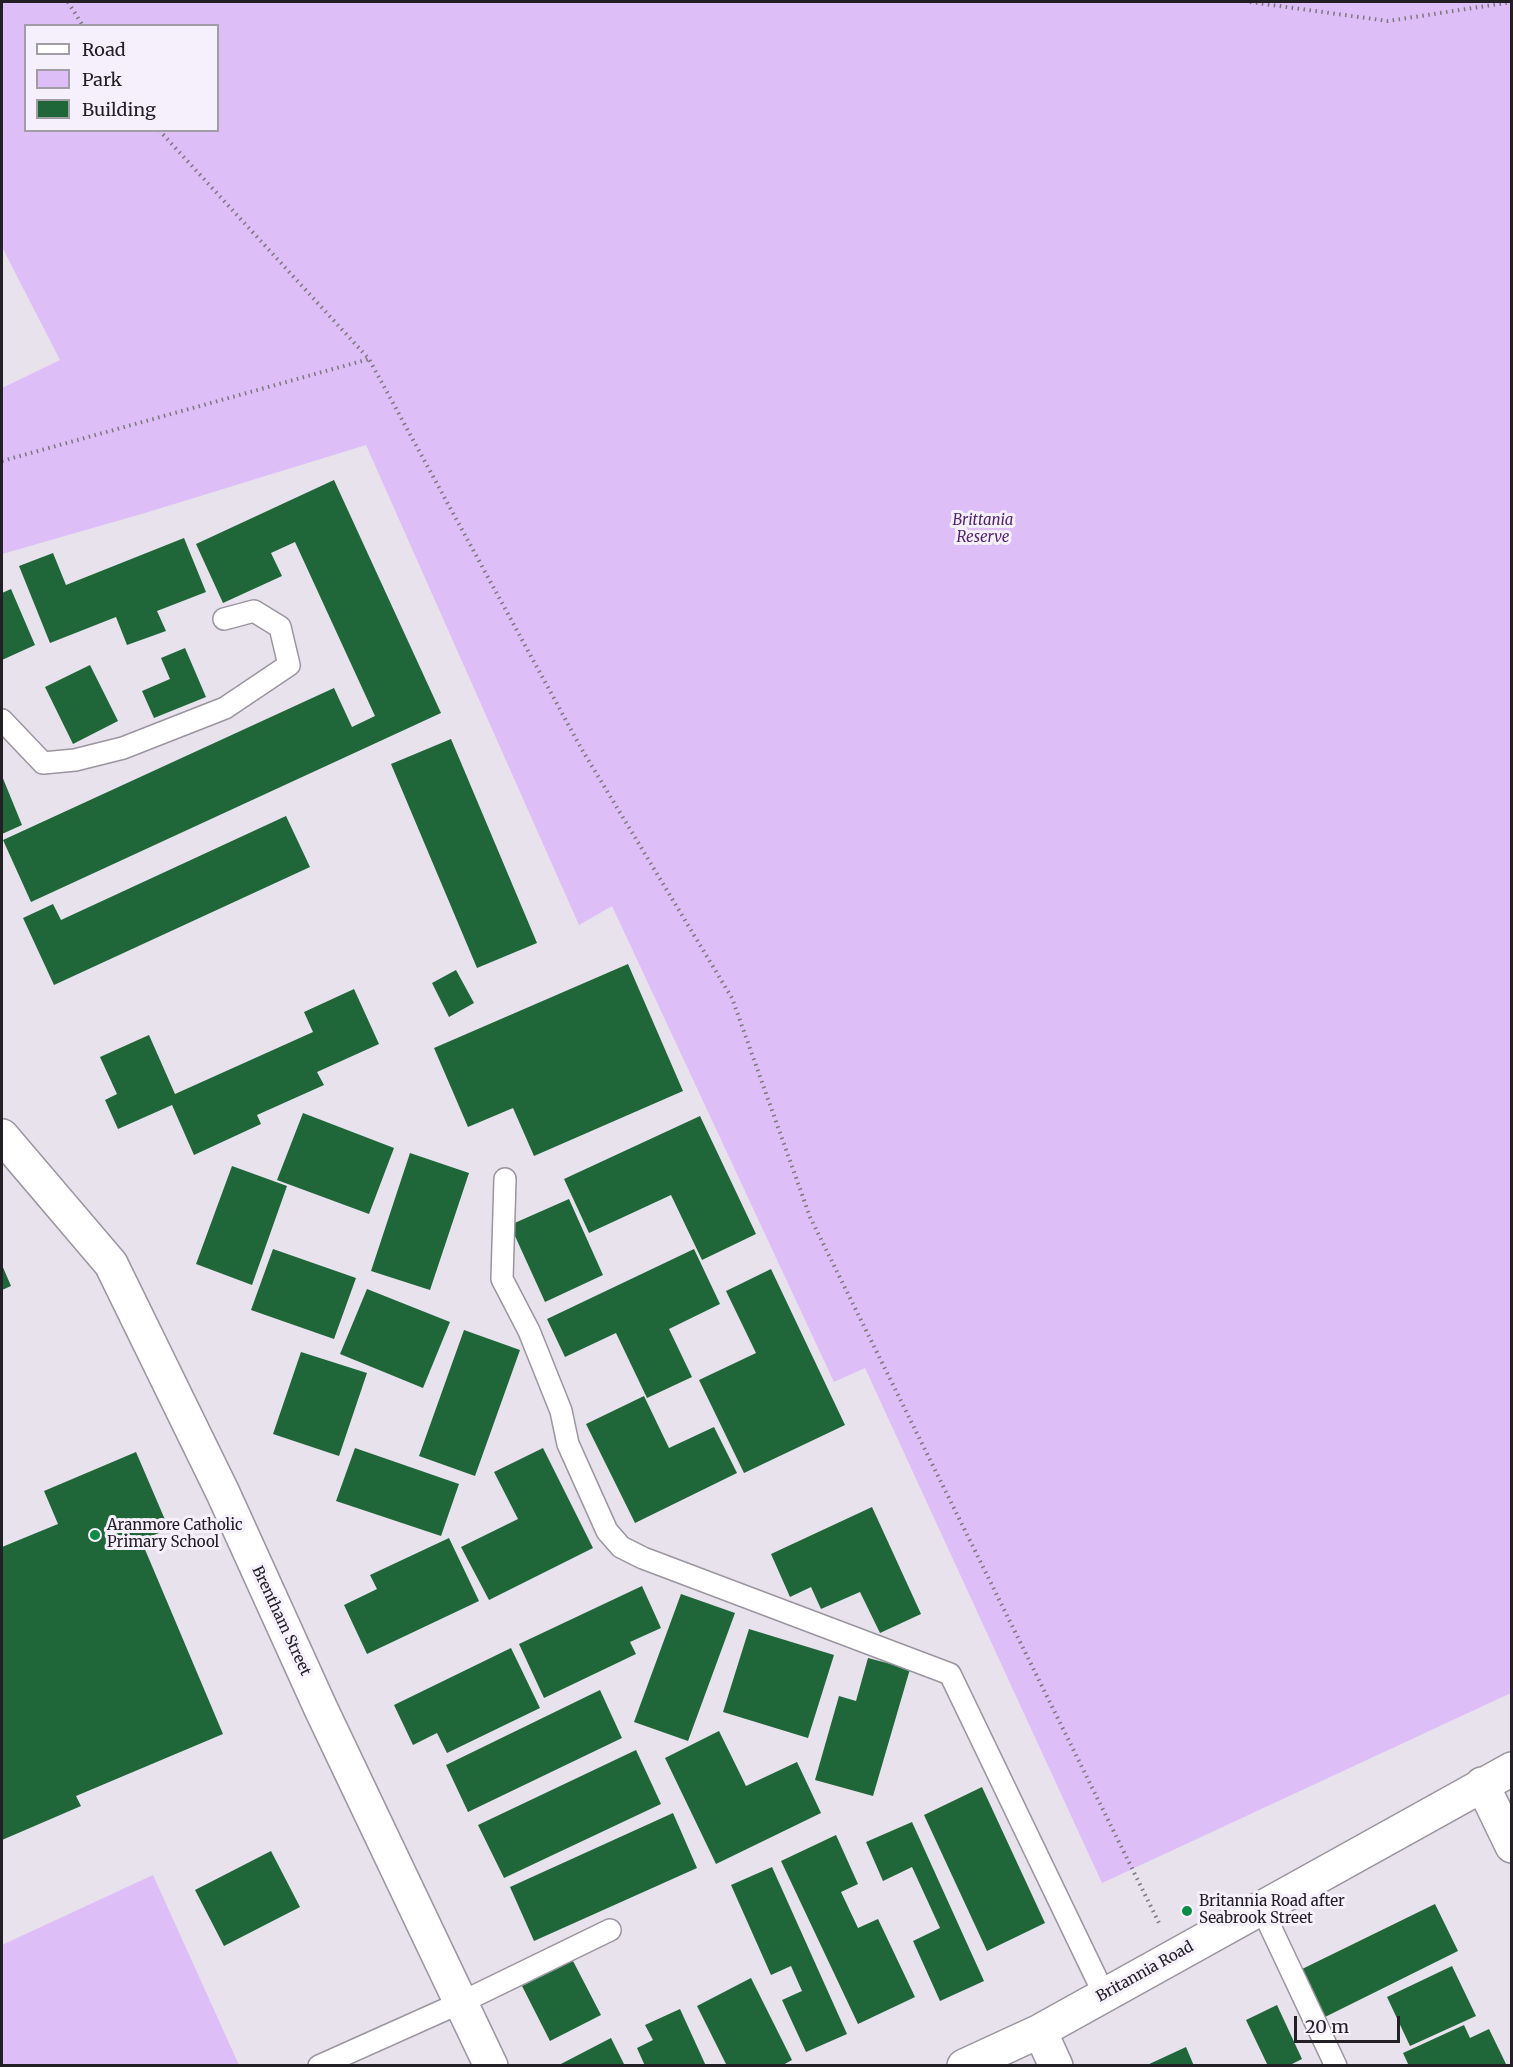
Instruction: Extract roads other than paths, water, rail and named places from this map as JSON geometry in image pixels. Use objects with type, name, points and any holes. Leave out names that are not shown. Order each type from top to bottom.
[{"type":"street","name":"Brentham Street","points":[[2,1136],[111,1264],[223,1493],[321,1709],[491,2066]]},
{"type":"street","name":"Britannia Road","points":[[964,2066],[1040,2031],[1512,1769]]},
{"type":"street","points":[[1482,1784],[1512,1846]]},
{"type":"street","points":[[1040,2031],[1056,2066]]},
{"type":"lane","points":[[2,720],[43,763],[75,760],[123,748],[225,708],[289,665],[280,627],[254,611],[224,619]]},
{"type":"lane","points":[[506,1179],[502,1279],[529,1331],[561,1411],[568,1444],[607,1531],[621,1547],[643,1558],[950,1674],[1104,1994]]},
{"type":"lane","points":[[1261,1908],[1336,2066]]},
{"type":"lane","points":[[319,2066],[462,2002],[610,1930]]},
{"type":"place","name":"Aranmore Catholic Primary School","points":[[95,1535]]},
{"type":"place","name":"Britannia Road after Seabrook Street","points":[[1187,1911]]},
{"type":"park label","name":"Brittania Reserve","points":[[983,530]]}]
